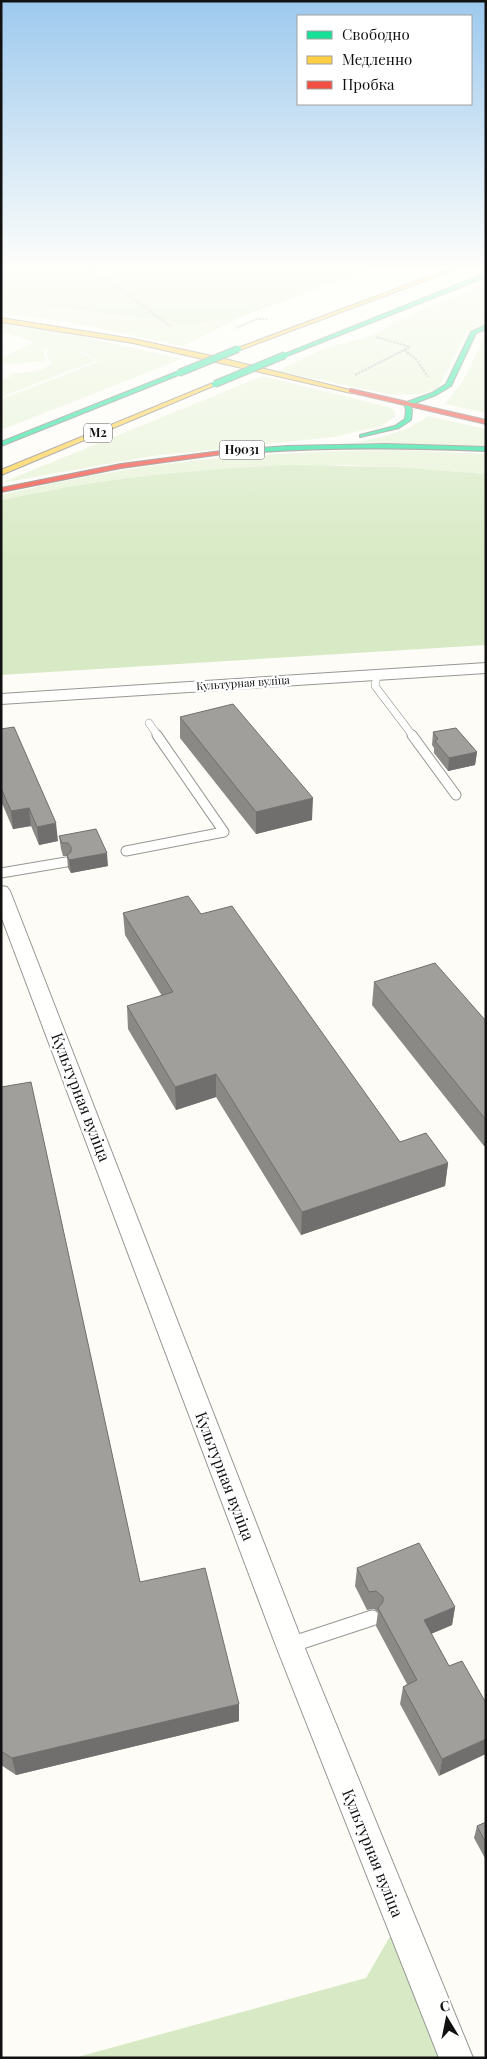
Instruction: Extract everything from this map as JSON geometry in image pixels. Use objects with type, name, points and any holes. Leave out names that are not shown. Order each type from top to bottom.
[{"type":"highway","name":"М2","points":[[1,444],[196,366]]},
{"type":"highway","points":[[243,366],[486,422]]},
{"type":"highway","name":"М2","points":[[1,473],[260,366]]},
{"type":"highway","points":[[406,404],[435,395],[448,384],[457,366]]},
{"type":"highway","name":"Н9031","points":[[1,490],[73,474],[148,461],[344,440],[397,427],[408,420],[409,410],[406,404]]},
{"type":"highway","name":"Н9031","points":[[306,445],[408,445],[486,449]]},
{"type":"street","name":"Культурная вуліца","points":[[1,699],[486,668]]},
{"type":"street","name":"Культурная вуліца","points":[[1,891],[290,1646],[456,2058]]},
{"type":"lane","points":[[377,675],[375,686],[456,796]]},
{"type":"lane","points":[[126,851],[224,832],[149,723]]},
{"type":"lane","points":[[1,873],[66,862]]},
{"type":"lane","points":[[290,1646],[372,1618]]},
{"type":"path","points":[[350,378],[373,366]]},
{"type":"path","points":[[421,366],[430,381]]},
{"type":"green space","points":[[49,366],[82,366],[1,397],[1,380],[10,377],[9,374],[37,371]]},
{"type":"green space","points":[[87,366],[164,366],[1,430],[1,399]]},
{"type":"green space","points":[[287,366],[449,366],[438,389],[421,394],[393,395],[277,371]]},
{"type":"green space","points":[[470,366],[486,366],[486,413],[445,404],[463,381]]},
{"type":"green space","points":[[263,376],[389,407],[394,410],[395,417],[381,426],[334,437],[152,456],[1,483]]},
{"type":"green space","points":[[428,416],[486,429],[486,447],[355,442],[393,434],[420,422]]},
{"type":"green space","points":[[401,450],[486,454],[486,474],[345,465],[153,476],[43,491],[1,500],[1,495],[99,474],[158,465],[218,458],[280,454]]},
{"type":"green space","points":[[290,465],[398,467],[486,474],[486,645],[1,675],[1,500],[72,486],[145,476]]},
{"type":"green space","points":[[400,1919],[456,2058],[74,2058],[366,1978]]},
{"type":"building","points":[[233,704],[313,798],[256,812],[180,717]]},
{"type":"building","points":[[14,727],[56,823],[37,827],[29,808],[11,811],[1,788],[1,729]]},
{"type":"building","points":[[456,728],[477,752],[449,758],[435,741],[438,739],[433,732]]},
{"type":"building","points":[[96,829],[107,853],[69,860],[67,855],[71,852],[71,847],[68,843],[62,843],[59,836]]},
{"type":"building","points":[[188,896],[201,914],[232,906],[400,1142],[426,1133],[448,1163],[302,1212],[216,1074],[175,1087],[127,1006],[173,992],[123,913]]},
{"type":"building","points":[[435,963],[486,1021],[486,1120],[374,982]]},
{"type":"building","points":[[31,1082],[140,1582],[205,1568],[239,1704],[12,1758],[1,1751],[1,1087]]},
{"type":"building","points":[[419,1543],[455,1607],[424,1620],[449,1666],[462,1661],[486,1703],[486,1739],[442,1759],[403,1687],[417,1680],[378,1608],[383,1602],[383,1597],[376,1591],[369,1592],[357,1568]]},
{"type":"building","points":[[486,1822],[486,1843],[477,1826]]},
{"type":"traffic: fast","points":[[179,373],[196,366]]},
{"type":"traffic: fast","points":[[215,384],[258,366]]},
{"type":"traffic: fast","points":[[362,436],[397,427],[408,420],[409,410],[406,404],[434,394],[449,385],[458,366]]},
{"type":"traffic: fast","points":[[1,444],[179,373]]},
{"type":"traffic: fast","points":[[221,453],[353,446],[486,449]]},
{"type":"traffic: slow","points":[[247,366],[351,391]]},
{"type":"traffic: slow","points":[[1,473],[215,384]]},
{"type":"traffic: jam","points":[[351,391],[486,422]]},
{"type":"traffic: jam","points":[[1,490],[121,466],[221,453]]}]
